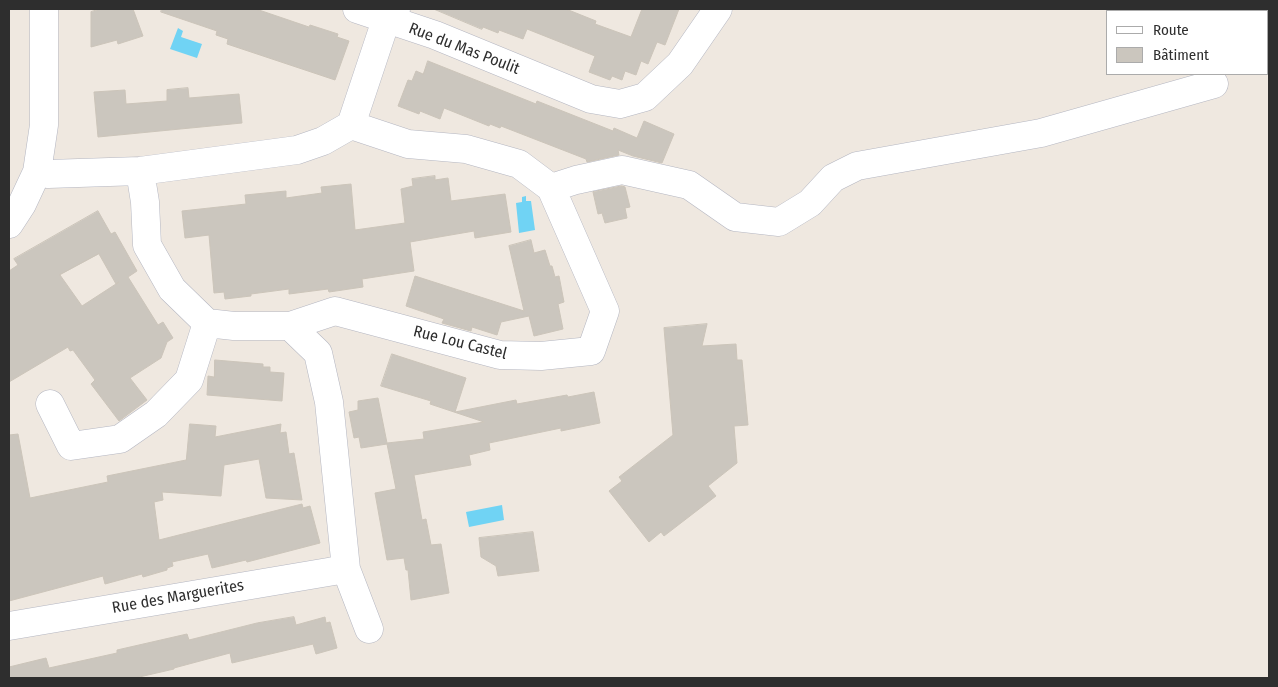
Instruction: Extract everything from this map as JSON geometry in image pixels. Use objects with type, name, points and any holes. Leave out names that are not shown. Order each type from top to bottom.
[{"type":"street","points":[[9,224],[22,204],[36,172],[44,125],[44,9]]},
{"type":"street","name":"Rue du Mas Poulit","points":[[357,9],[391,14],[434,35],[591,99],[620,104],[645,97],[680,64],[718,9]]},
{"type":"street","points":[[36,172],[48,174],[140,171],[297,150],[323,141],[351,125],[391,14]]},
{"type":"street","points":[[551,188],[576,180],[622,170],[689,185],[735,217],[779,222],[810,203],[833,178],[857,166],[1042,133],[1214,84]]},
{"type":"street","name":"Rue Lou Castel","points":[[207,323],[234,326],[290,326],[336,311],[500,355],[541,356],[591,351],[605,311],[551,188],[519,164],[466,148],[408,144],[351,125]]},
{"type":"street","points":[[50,404],[71,446],[120,439],[156,414],[189,380],[207,323],[172,289],[147,245],[146,202],[140,171]]},
{"type":"street","points":[[290,326],[318,353],[329,402],[346,569],[370,629]]},
{"type":"street","name":"Rue des Marguerites","points":[[9,626],[346,569]]},
{"type":"water","points":[[178,28],[183,31],[181,37],[202,44],[197,58],[170,49]]},
{"type":"water","points":[[526,196],[526,201],[531,201],[535,230],[519,233],[516,203],[522,202],[522,197]]},
{"type":"water","points":[[502,505],[504,520],[469,527],[466,512]]},
{"type":"building","points":[[100,9],[133,9],[143,36],[118,44],[117,40],[91,47],[91,12]]},
{"type":"building","points":[[162,9],[256,9],[309,27],[310,25],[338,34],[337,37],[349,41],[335,80],[227,44],[228,39],[216,35],[217,31],[161,12]]},
{"type":"building","points":[[434,9],[566,9],[596,21],[595,24],[631,37],[642,9],[679,9],[665,45],[657,42],[648,64],[641,61],[636,75],[625,71],[622,80],[612,76],[610,80],[589,72],[595,56],[527,29],[523,39],[499,30],[498,33],[483,27],[482,29]]},
{"type":"building","points":[[428,61],[536,104],[537,101],[613,131],[614,128],[637,138],[644,121],[674,134],[662,163],[633,156],[618,150],[619,155],[587,162],[586,159],[501,126],[500,128],[490,124],[489,126],[444,108],[440,119],[420,111],[419,114],[398,106],[408,80],[412,81],[416,71],[423,74]]},
{"type":"building","points":[[188,88],[189,98],[239,94],[242,123],[98,137],[94,92],[125,90],[126,104],[167,101],[167,90]]},
{"type":"building","points":[[435,176],[435,180],[448,178],[451,201],[505,194],[511,232],[475,238],[474,231],[410,242],[414,271],[362,279],[363,287],[329,292],[328,289],[289,294],[289,289],[225,299],[224,292],[214,293],[209,235],[185,238],[182,211],[246,204],[245,195],[286,191],[286,198],[322,193],[321,187],[351,184],[355,230],[405,223],[401,189],[413,186],[412,179]]},
{"type":"building","points":[[625,187],[630,207],[625,208],[627,218],[605,223],[602,213],[598,214],[593,192]]},
{"type":"building","points":[[98,211],[111,234],[115,232],[137,271],[128,277],[158,325],[163,322],[173,338],[167,342],[161,358],[130,378],[147,400],[119,421],[91,384],[95,380],[73,350],[70,351],[68,347],[9,382],[9,271],[18,265],[14,259]],"holes":[[[99,254],[116,284],[82,306],[60,275]]]},
{"type":"building","points":[[531,240],[534,253],[545,250],[555,277],[559,276],[564,302],[558,304],[563,329],[534,336],[529,316],[501,322],[497,335],[472,327],[471,331],[442,323],[444,319],[406,306],[415,276],[524,311],[509,246]]},
{"type":"building","points":[[707,324],[702,346],[736,344],[737,360],[742,360],[748,425],[734,426],[737,463],[708,486],[716,496],[664,536],[661,532],[649,542],[609,491],[622,481],[619,477],[673,435],[664,328]]},
{"type":"building","points":[[392,354],[466,378],[455,412],[516,400],[517,404],[594,392],[600,423],[561,431],[561,428],[489,443],[490,450],[469,455],[471,465],[414,475],[422,520],[426,519],[431,545],[441,544],[449,593],[411,600],[408,570],[406,570],[404,558],[387,560],[375,493],[396,489],[387,444],[361,448],[359,437],[354,438],[349,412],[358,410],[358,401],[378,398],[387,443],[424,439],[423,432],[484,422],[430,404],[431,401],[381,386]]},
{"type":"building","points":[[215,360],[263,364],[263,367],[270,367],[270,372],[284,373],[282,401],[207,395],[208,376],[214,377]]},
{"type":"building","points":[[190,424],[216,426],[215,437],[281,424],[280,433],[286,432],[289,454],[294,453],[302,500],[266,498],[259,459],[224,465],[221,496],[162,492],[163,500],[154,502],[159,540],[302,504],[303,508],[310,506],[320,543],[247,562],[246,560],[212,568],[208,554],[172,562],[173,566],[167,568],[167,570],[143,577],[142,574],[105,584],[103,576],[9,601],[9,435],[18,434],[30,498],[108,482],[107,476],[186,460]]},
{"type":"building","points":[[533,532],[539,571],[498,576],[496,566],[481,557],[479,538]]},
{"type":"building","points":[[294,617],[296,625],[325,617],[326,623],[330,622],[337,648],[316,654],[313,644],[232,663],[230,653],[135,678],[9,678],[9,667],[46,658],[49,668],[117,653],[117,650],[187,634],[189,640],[257,623]]}]
